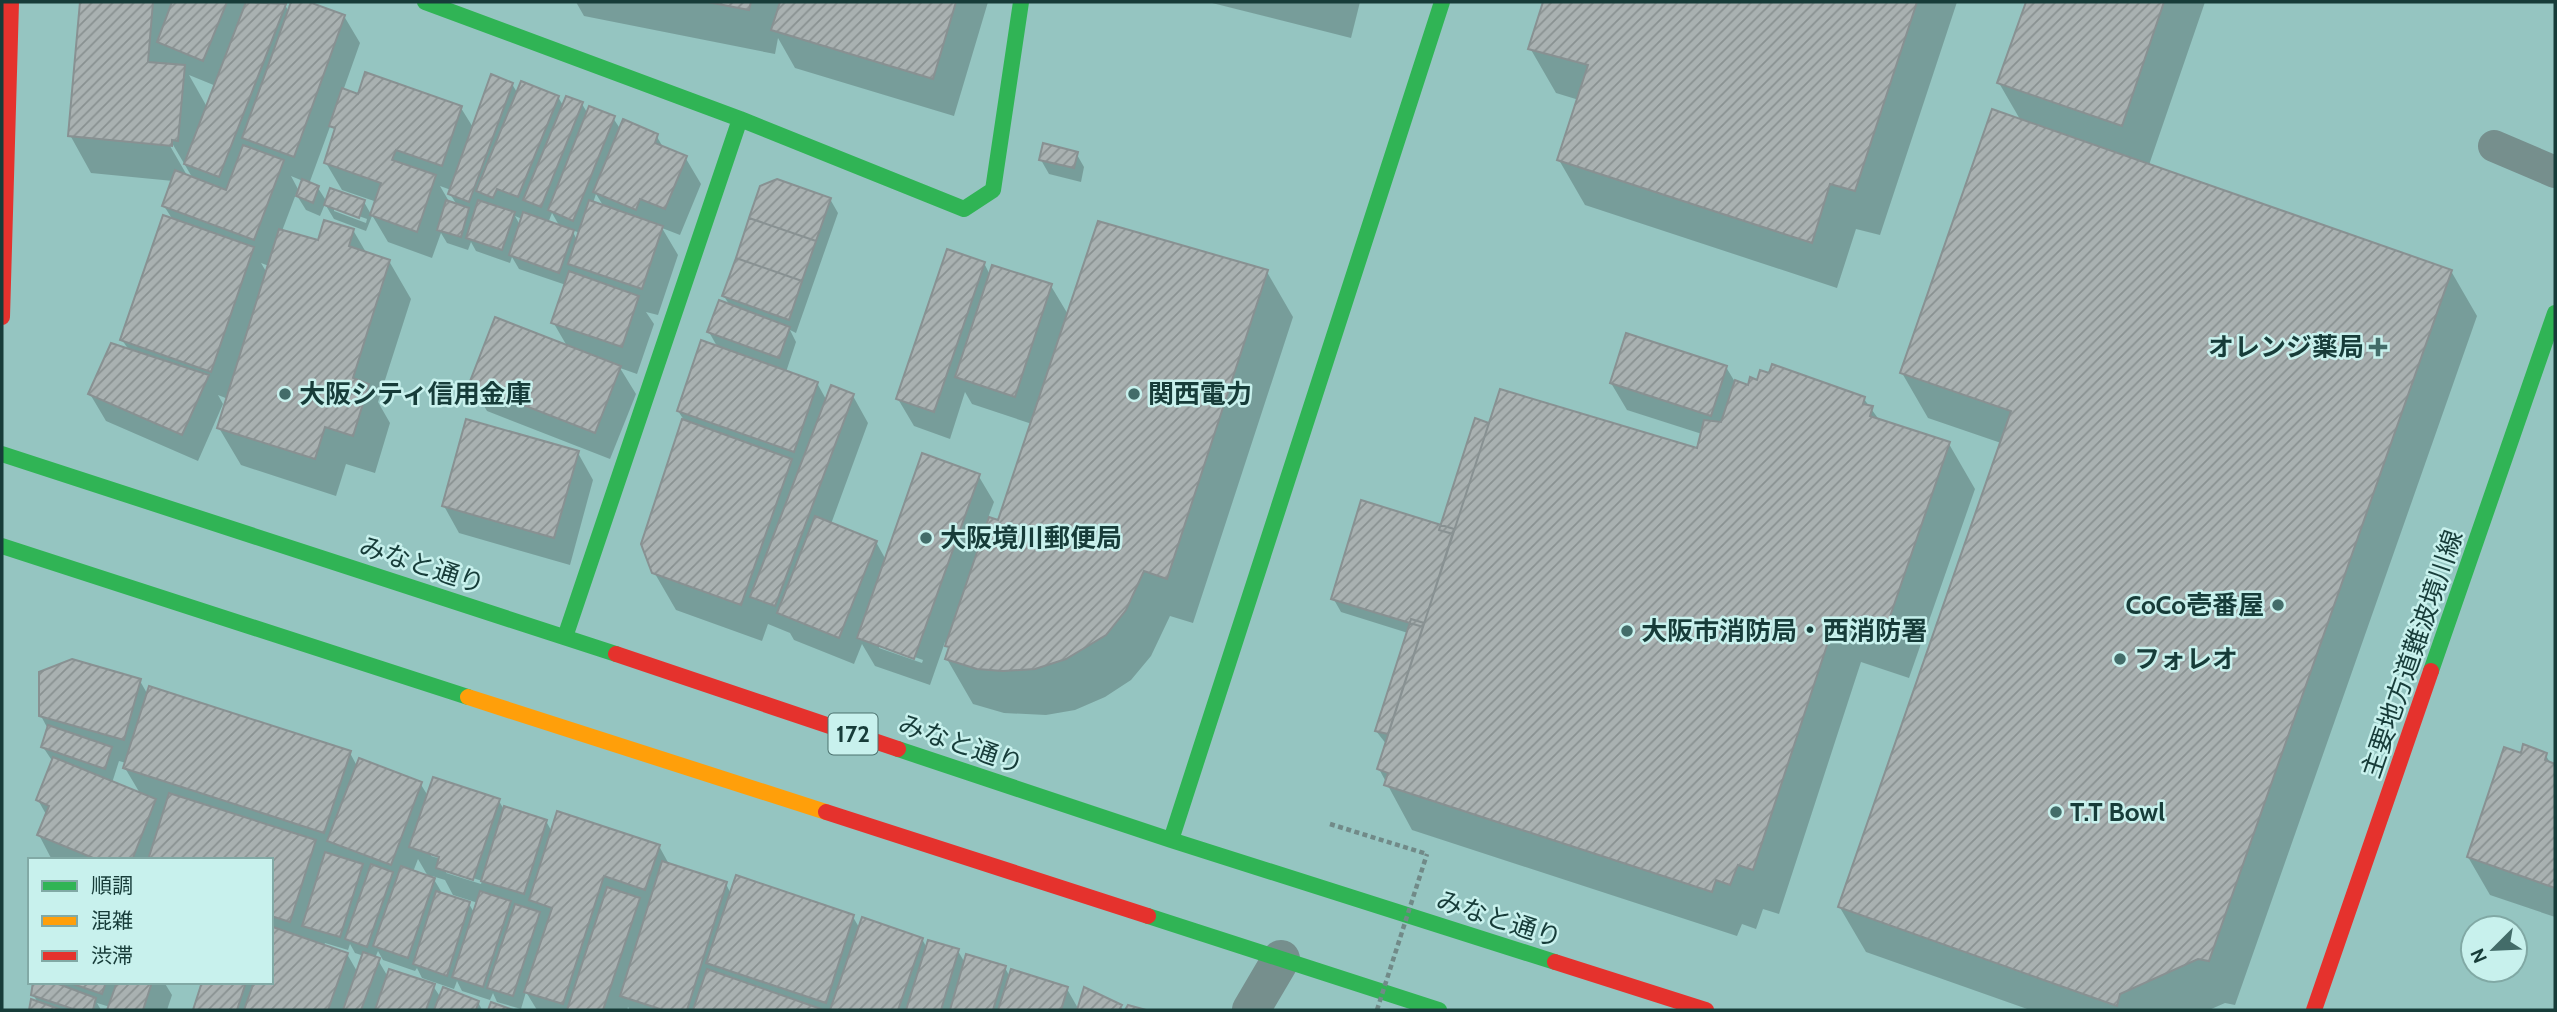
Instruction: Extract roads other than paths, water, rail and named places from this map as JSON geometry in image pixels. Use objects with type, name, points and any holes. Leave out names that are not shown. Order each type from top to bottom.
[{"type":"main road","points":[[2,317],[10,2]]},
{"type":"main road","points":[[425,2],[740,119],[964,209],[993,190],[1021,2]]},
{"type":"main road","points":[[1171,840],[1441,2]]},
{"type":"main road","points":[[565,637],[740,119]]},
{"type":"main road","name":"主要地方道難波境川線","points":[[2314,1010],[2555,313]]},
{"type":"main road","name":"みなと通り","points":[[2,454],[565,637],[1171,840],[1706,1010]]},
{"type":"main road","points":[[2,546],[1439,1010]]},
{"type":"street","points":[[1251,1010],[1281,959]]},
{"type":"lane","points":[[2494,146],[2555,172]]},
{"type":"place","name":"オレンジ薬局","points":[[2378,347]]},
{"type":"place","name":"大阪シティ信用金庫","points":[[285,394]]},
{"type":"place","name":"関西電力","points":[[1134,394]]},
{"type":"place","name":"大阪境川郵便局","points":[[926,538]]},
{"type":"place","name":"CoCo壱番屋","points":[[2278,605]]},
{"type":"place","name":"大阪市消防局・西消防署","points":[[1627,631]]},
{"type":"place","name":"フォレオ","points":[[2120,659]]},
{"type":"place","name":"T.T Bowl","points":[[2056,812]]}]
